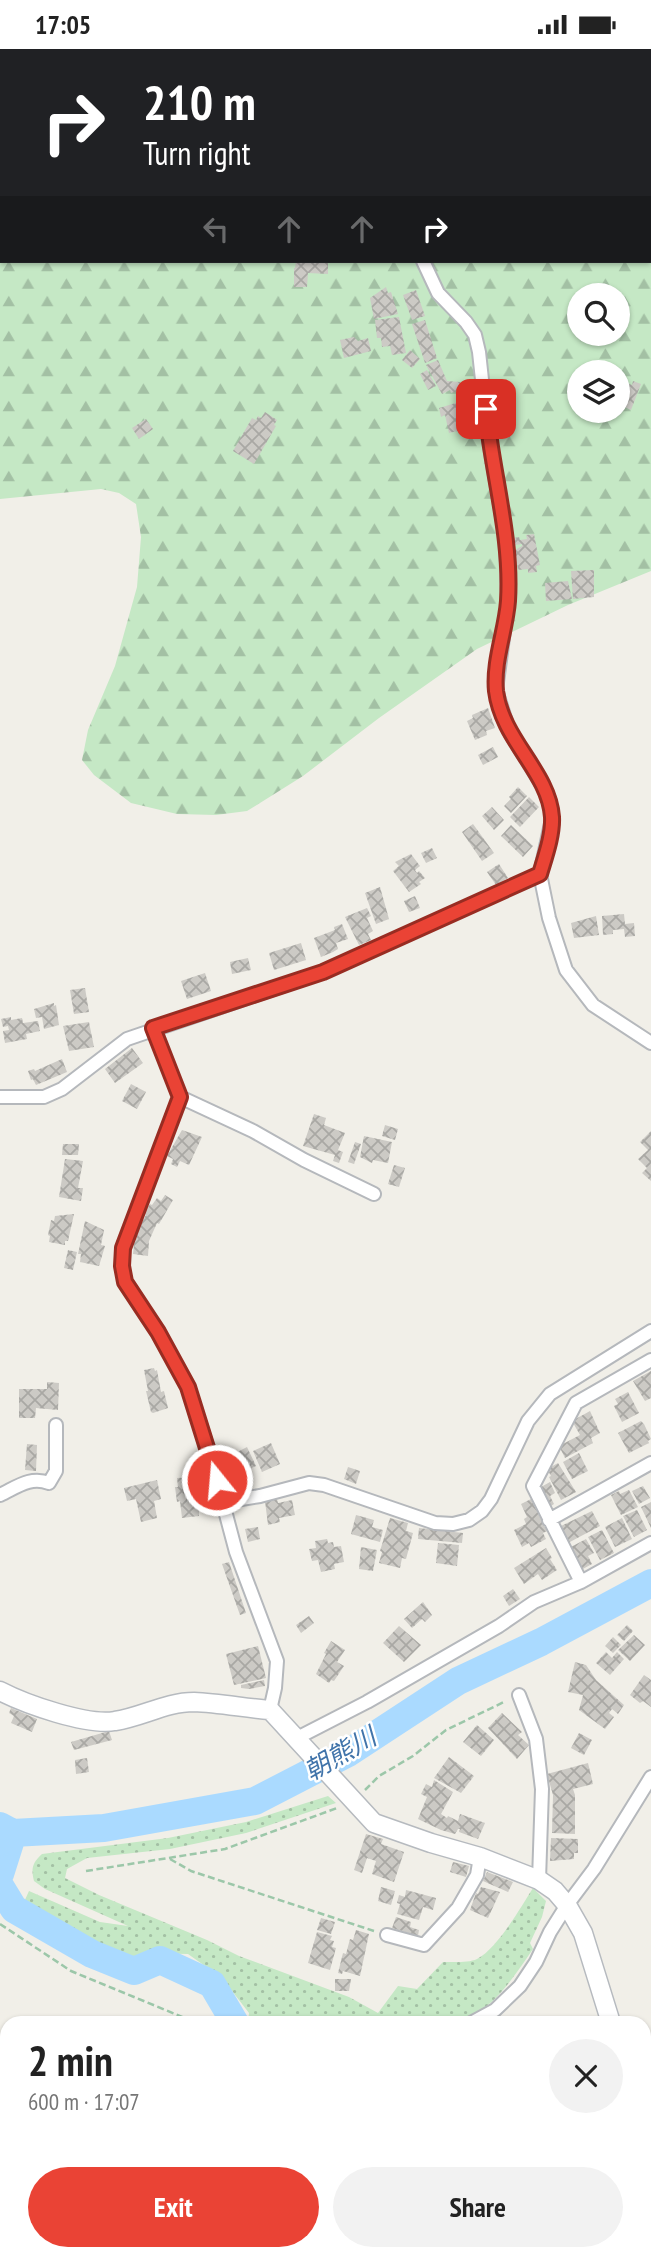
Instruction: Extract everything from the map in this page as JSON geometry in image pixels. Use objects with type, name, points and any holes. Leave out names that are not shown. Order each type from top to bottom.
[{"type":"street","points":[[424,263],[438,293],[475,335],[479,352],[488,435],[506,540],[508,601],[496,690],[509,731],[549,799],[552,819],[540,874],[549,918],[566,970],[593,1005],[651,1044]]},
{"type":"street","points":[[0,1097],[44,1097],[62,1089],[127,1038],[323,972],[540,874]]},
{"type":"street","points":[[153,1028],[180,1097],[123,1248],[122,1266],[125,1282],[158,1332],[188,1387],[236,1552],[278,1661],[270,1710]]},
{"type":"street","points":[[180,1097],[253,1131],[304,1160],[374,1194]]},
{"type":"street","points":[[223,1502],[260,1496],[309,1483],[324,1485],[435,1523],[453,1524],[469,1520],[482,1511],[491,1499],[528,1421],[550,1394],[650,1333]]},
{"type":"street","points":[[581,1582],[533,1486],[576,1403],[651,1360]]},
{"type":"street","points":[[0,1495],[25,1482],[41,1479],[50,1483],[56,1471],[57,1425]]},
{"type":"street","points":[[549,1520],[651,1463]]},
{"type":"street","points":[[297,1738],[367,1702],[499,1626],[534,1602],[581,1582],[651,1543]]},
{"type":"street","points":[[0,1691],[55,1711],[101,1721],[114,1721],[165,1706],[194,1702],[270,1710],[374,1823],[480,1857],[539,1880],[555,1891],[567,1905],[583,1933],[609,2016]]},
{"type":"street","points":[[519,1695],[536,1739],[542,1789],[539,1880]]},
{"type":"street","points":[[484,2016],[495,2010],[520,1986],[567,1905],[594,1870],[651,1777]]},
{"type":"street","points":[[387,1935],[424,1945],[458,1908],[477,1875],[480,1857]]},
{"type":"path","points":[[86,1871],[225,1849],[289,1824],[350,1797],[413,1756],[446,1730],[519,1695]]},
{"type":"path","points":[[170,1859],[191,1871],[387,1935]]},
{"type":"path","points":[[0,1924],[71,1971],[180,2016]]},
{"type":"green space","points":[[0,263],[651,263],[651,571],[568,605],[477,649],[303,776],[247,811],[216,815],[177,814],[131,803],[94,775],[82,760],[88,730],[115,666],[137,587],[141,537],[136,504],[119,493],[101,489],[0,499]]},
{"type":"green space","points":[[328,1796],[336,1803],[246,1833],[170,1849],[87,1858],[67,1869],[65,1878],[239,1956],[349,1997],[378,2013],[398,1986],[417,1989],[443,1962],[470,1961],[485,1954],[508,1927],[533,1888],[546,1901],[530,1943],[533,1949],[500,1993],[472,2016],[249,2016],[222,1978],[188,1954],[144,1953],[137,1964],[110,1955],[24,1902],[29,1891],[100,1922],[128,1926],[45,1889],[34,1881],[36,1860],[42,1854],[168,1838],[246,1822]]},
{"type":"building","points":[[296,263],[328,263],[328,274],[308,273],[307,287],[294,287]]},
{"type":"building","points":[[386,287],[388,293],[391,292],[398,314],[374,319],[370,298]]},
{"type":"building","points":[[416,290],[425,316],[412,320],[403,295]]},
{"type":"building","points":[[399,317],[406,353],[392,355],[390,346],[382,347],[381,338],[377,338],[375,320]]},
{"type":"building","points":[[425,320],[437,358],[425,363],[412,324]]},
{"type":"building","points":[[354,337],[358,341],[368,338],[371,351],[344,358],[340,340]]},
{"type":"building","points":[[410,350],[420,359],[412,368],[402,360]]},
{"type":"building","points":[[438,360],[447,381],[460,382],[464,389],[451,393],[450,390],[442,394],[426,365]]},
{"type":"building","points":[[427,370],[436,386],[428,390],[420,374]]},
{"type":"building","points":[[633,381],[641,384],[631,410],[630,384]]},
{"type":"building","points":[[469,399],[473,418],[468,419],[470,428],[449,433],[445,415],[441,417],[439,408]]},
{"type":"building","points":[[265,412],[277,420],[274,425],[276,426],[254,464],[233,451],[252,418],[261,418]]},
{"type":"building","points":[[146,419],[153,429],[139,439],[132,428]]},
{"type":"building","points":[[534,534],[540,565],[536,566],[537,572],[528,573],[528,569],[518,570],[515,550],[522,544],[515,545],[514,538],[527,539],[526,535]]},
{"type":"building","points":[[594,570],[594,597],[573,599],[571,571]]},
{"type":"building","points":[[568,581],[572,599],[546,601],[545,583]]},
{"type":"building","points":[[488,708],[495,728],[475,740],[467,721],[473,718],[472,715]]},
{"type":"building","points":[[493,747],[498,757],[483,765],[478,755]]},
{"type":"building","points":[[518,787],[527,796],[511,813],[504,806]]},
{"type":"building","points":[[529,797],[539,807],[520,827],[510,817]]},
{"type":"building","points":[[492,807],[504,820],[494,830],[482,816]]},
{"type":"building","points":[[473,824],[494,853],[482,861],[462,832]]},
{"type":"building","points":[[511,825],[533,846],[523,857],[501,836]]},
{"type":"building","points":[[432,848],[437,858],[426,863],[421,853]]},
{"type":"building","points":[[411,854],[420,866],[415,870],[425,878],[409,892],[393,871],[399,866],[395,862]]},
{"type":"building","points":[[499,864],[508,878],[496,885],[487,872]]},
{"type":"building","points":[[380,887],[389,919],[376,924],[365,893]]},
{"type":"building","points":[[415,896],[420,908],[409,912],[404,901]]},
{"type":"building","points":[[367,908],[371,916],[367,918],[373,931],[368,934],[371,940],[359,945],[345,917]]},
{"type":"building","points":[[624,914],[625,924],[634,923],[635,936],[625,937],[624,929],[603,935],[602,916]]},
{"type":"building","points":[[596,916],[599,935],[574,938],[571,923]]},
{"type":"building","points":[[342,924],[348,939],[336,943],[338,949],[321,957],[314,938],[335,930],[334,927]]},
{"type":"building","points":[[301,943],[306,960],[274,970],[269,953]]},
{"type":"building","points":[[248,958],[251,970],[232,974],[230,962]]},
{"type":"building","points":[[205,973],[211,991],[187,999],[181,981]]},
{"type":"building","points":[[85,988],[89,1012],[74,1014],[70,990]]},
{"type":"building","points":[[54,1003],[59,1025],[44,1029],[42,1017],[36,1018],[34,1009]]},
{"type":"building","points":[[11,1017],[11,1020],[22,1018],[23,1023],[38,1021],[40,1031],[26,1034],[27,1039],[5,1043],[3,1031],[9,1030],[8,1026],[3,1027],[1,1019]]},
{"type":"building","points":[[89,1022],[94,1047],[69,1051],[63,1026]]},
{"type":"building","points":[[132,1048],[143,1063],[115,1083],[105,1069]]},
{"type":"building","points":[[62,1059],[67,1072],[36,1085],[33,1079],[31,1080],[28,1071],[35,1071]]},
{"type":"building","points":[[131,1084],[146,1092],[137,1109],[122,1101]]},
{"type":"building","points":[[314,1114],[326,1118],[324,1125],[345,1133],[338,1150],[343,1152],[339,1163],[333,1161],[335,1155],[303,1146]]},
{"type":"building","points":[[385,1125],[398,1129],[395,1140],[382,1136]]},
{"type":"building","points":[[182,1130],[202,1137],[189,1165],[180,1161],[177,1167],[171,1164],[173,1159],[167,1156]]},
{"type":"building","points":[[651,1131],[651,1181],[642,1173],[647,1168],[638,1159],[648,1150],[640,1142]]},
{"type":"building","points":[[364,1136],[392,1142],[388,1163],[373,1160],[372,1163],[360,1157]]},
{"type":"building","points":[[355,1142],[361,1144],[354,1164],[348,1162]]},
{"type":"building","points":[[63,1144],[79,1144],[78,1155],[62,1155]]},
{"type":"building","points":[[65,1159],[83,1161],[78,1188],[83,1188],[81,1201],[59,1197]]},
{"type":"building","points":[[394,1165],[405,1168],[399,1187],[388,1184]]},
{"type":"building","points":[[165,1195],[173,1200],[159,1224],[157,1223],[149,1241],[148,1256],[133,1254],[135,1234],[146,1215],[144,1213],[157,1198],[161,1201]]},
{"type":"building","points":[[74,1214],[65,1245],[49,1242],[51,1220],[54,1221],[55,1216]]},
{"type":"building","points":[[85,1221],[104,1230],[101,1245],[105,1246],[99,1266],[80,1262],[81,1254],[78,1254]]},
{"type":"building","points":[[68,1250],[77,1252],[73,1270],[64,1268]]},
{"type":"building","points":[[144,1370],[157,1370],[161,1392],[164,1391],[168,1408],[153,1413],[146,1391]]},
{"type":"building","points":[[651,1371],[651,1398],[645,1401],[633,1381]]},
{"type":"building","points":[[47,1382],[59,1383],[58,1410],[36,1408],[35,1418],[19,1418],[19,1389],[47,1389]]},
{"type":"building","points":[[628,1392],[639,1413],[622,1422],[614,1406],[618,1404],[615,1399]]},
{"type":"building","points":[[590,1411],[600,1433],[591,1438],[593,1443],[565,1458],[559,1446],[580,1435],[572,1421]]},
{"type":"building","points":[[641,1421],[651,1439],[649,1443],[629,1453],[618,1433]]},
{"type":"building","points":[[271,1443],[280,1464],[262,1472],[253,1451]]},
{"type":"building","points":[[27,1444],[37,1445],[36,1471],[25,1470]]},
{"type":"building","points":[[247,1447],[256,1466],[231,1477],[222,1460]]},
{"type":"building","points":[[579,1453],[588,1471],[572,1479],[563,1462]]},
{"type":"building","points":[[558,1463],[576,1492],[561,1500],[547,1469]]},
{"type":"building","points":[[348,1467],[360,1471],[356,1484],[344,1479]]},
{"type":"building","points":[[202,1470],[208,1491],[204,1492],[202,1486],[198,1487],[194,1472]]},
{"type":"building","points":[[193,1477],[195,1496],[199,1496],[201,1511],[199,1516],[182,1518],[175,1487],[178,1487],[177,1478]]},
{"type":"building","points":[[157,1480],[161,1499],[154,1501],[157,1518],[141,1522],[136,1499],[127,1501],[124,1488]]},
{"type":"building","points":[[550,1482],[555,1493],[550,1496],[554,1504],[551,1506],[541,1487]]},
{"type":"building","points":[[643,1486],[650,1498],[639,1504],[632,1491]]},
{"type":"building","points":[[629,1490],[638,1507],[621,1515],[611,1495]]},
{"type":"building","points":[[277,1499],[278,1503],[292,1500],[295,1515],[279,1518],[280,1522],[268,1525],[265,1501]]},
{"type":"building","points":[[531,1499],[547,1531],[543,1533],[546,1539],[531,1547],[529,1543],[522,1547],[514,1530],[526,1524],[524,1519],[527,1517],[521,1504]]},
{"type":"building","points":[[651,1502],[651,1528],[641,1507]]},
{"type":"building","points":[[637,1510],[647,1530],[634,1537],[623,1516]]},
{"type":"building","points":[[592,1511],[600,1526],[568,1543],[561,1526]]},
{"type":"building","points":[[356,1515],[374,1520],[372,1527],[383,1530],[380,1542],[351,1534]]},
{"type":"building","points":[[390,1518],[408,1523],[406,1531],[413,1533],[406,1559],[402,1558],[400,1568],[379,1563]]},
{"type":"building","points":[[622,1518],[632,1539],[615,1547],[605,1527]]},
{"type":"building","points":[[258,1527],[260,1539],[248,1542],[245,1529]]},
{"type":"building","points":[[419,1528],[463,1533],[462,1543],[418,1539]]},
{"type":"building","points":[[602,1530],[614,1553],[600,1560],[588,1537]]},
{"type":"building","points":[[327,1539],[328,1543],[333,1542],[334,1547],[341,1546],[344,1562],[334,1564],[335,1569],[321,1572],[318,1560],[312,1561],[309,1549],[316,1548],[315,1541]]},
{"type":"building","points":[[586,1539],[594,1553],[588,1556],[592,1564],[581,1570],[569,1548]]},
{"type":"building","points":[[438,1543],[459,1545],[457,1566],[436,1563]]},
{"type":"building","points":[[361,1547],[377,1550],[373,1571],[359,1569]]},
{"type":"building","points":[[546,1548],[557,1570],[542,1580],[538,1574],[524,1584],[514,1568]]},
{"type":"building","points":[[229,1562],[246,1613],[240,1615],[222,1564]]},
{"type":"building","points":[[513,1589],[520,1599],[509,1606],[503,1596]]},
{"type":"building","points":[[423,1602],[432,1615],[412,1628],[404,1619]]},
{"type":"building","points":[[309,1616],[314,1623],[301,1633],[296,1625]]},
{"type":"building","points":[[627,1625],[633,1631],[624,1641],[617,1635]]},
{"type":"building","points":[[399,1626],[421,1645],[404,1662],[383,1643]]},
{"type":"building","points":[[634,1635],[645,1645],[630,1661],[618,1650]]},
{"type":"building","points":[[613,1637],[621,1645],[613,1653],[605,1646]]},
{"type":"building","points":[[331,1641],[345,1650],[337,1662],[344,1666],[334,1681],[329,1683],[316,1674]]},
{"type":"building","points":[[258,1646],[266,1678],[234,1685],[226,1654]]},
{"type":"building","points":[[606,1652],[612,1658],[617,1652],[624,1659],[610,1675],[596,1663]]},
{"type":"building","points":[[575,1662],[586,1665],[596,1680],[624,1705],[618,1714],[612,1709],[609,1713],[614,1717],[605,1729],[579,1710],[583,1695],[568,1692]]},
{"type":"building","points":[[644,1675],[651,1680],[651,1707],[630,1695]]},
{"type":"building","points":[[264,1680],[265,1686],[241,1688],[241,1685]]},
{"type":"building","points":[[11,1708],[37,1719],[32,1732],[11,1723],[14,1716],[9,1713]]},
{"type":"building","points":[[502,1713],[522,1732],[518,1735],[529,1745],[517,1759],[488,1728]]},
{"type":"building","points":[[477,1725],[494,1740],[481,1756],[463,1742]]},
{"type":"building","points":[[109,1731],[112,1740],[74,1750],[71,1742]]},
{"type":"building","points":[[579,1733],[592,1740],[584,1755],[571,1748]]},
{"type":"building","points":[[449,1757],[474,1776],[461,1793],[434,1778]]},
{"type":"building","points":[[87,1758],[89,1772],[76,1774],[75,1760]]},
{"type":"building","points":[[588,1763],[593,1784],[573,1789],[575,1834],[552,1833],[553,1795],[547,1774]]},
{"type":"building","points":[[434,1780],[453,1792],[441,1814],[458,1821],[460,1814],[485,1823],[478,1839],[459,1832],[460,1829],[455,1834],[418,1819],[427,1797],[421,1794],[426,1784],[432,1787]]},
{"type":"building","points":[[366,1834],[383,1839],[381,1844],[404,1852],[394,1882],[372,1874],[376,1861],[367,1858],[362,1873],[354,1870]]},
{"type":"building","points":[[551,1838],[578,1839],[578,1853],[574,1853],[574,1859],[550,1861]]},
{"type":"building","points":[[453,1862],[469,1866],[466,1877],[450,1872]]},
{"type":"building","points":[[487,1872],[513,1882],[508,1892],[483,1881]]},
{"type":"building","points":[[381,1887],[395,1891],[391,1905],[378,1901]]},
{"type":"building","points":[[481,1887],[500,1892],[488,1918],[470,1910]]},
{"type":"building","points":[[406,1890],[436,1898],[433,1910],[423,1907],[419,1920],[397,1914],[399,1895],[405,1897]]},
{"type":"building","points":[[396,1917],[411,1922],[410,1927],[419,1930],[418,1936],[392,1928]]},
{"type":"building","points":[[321,1918],[335,1922],[331,1934],[317,1930]]},
{"type":"building","points":[[356,1930],[369,1934],[360,1976],[343,1971],[342,1974],[338,1973],[343,1953],[346,1954]]},
{"type":"building","points":[[317,1932],[332,1936],[330,1940],[334,1941],[332,1947],[336,1948],[330,1970],[308,1963]]},
{"type":"building","points":[[335,1979],[351,1979],[349,1991],[335,1991]]},
{"type":"waterway","name":"朝熊川","points":[[0,1826],[13,1833],[104,1828],[255,1801],[348,1753],[458,1681],[541,1642],[651,1583]]},
{"type":"waterway","points":[[0,1874],[13,1833]]},
{"type":"waterway","points":[[0,1886],[14,1909],[92,1954],[134,1971],[160,1960],[212,1984],[231,2016]]},
{"type":"route","points":[[217,1480],[188,1387],[158,1332],[125,1282],[122,1266],[123,1248],[180,1097],[153,1028],[323,972],[540,874],[552,819],[549,799],[509,731],[496,690],[508,601],[506,540],[486,409]]}]
